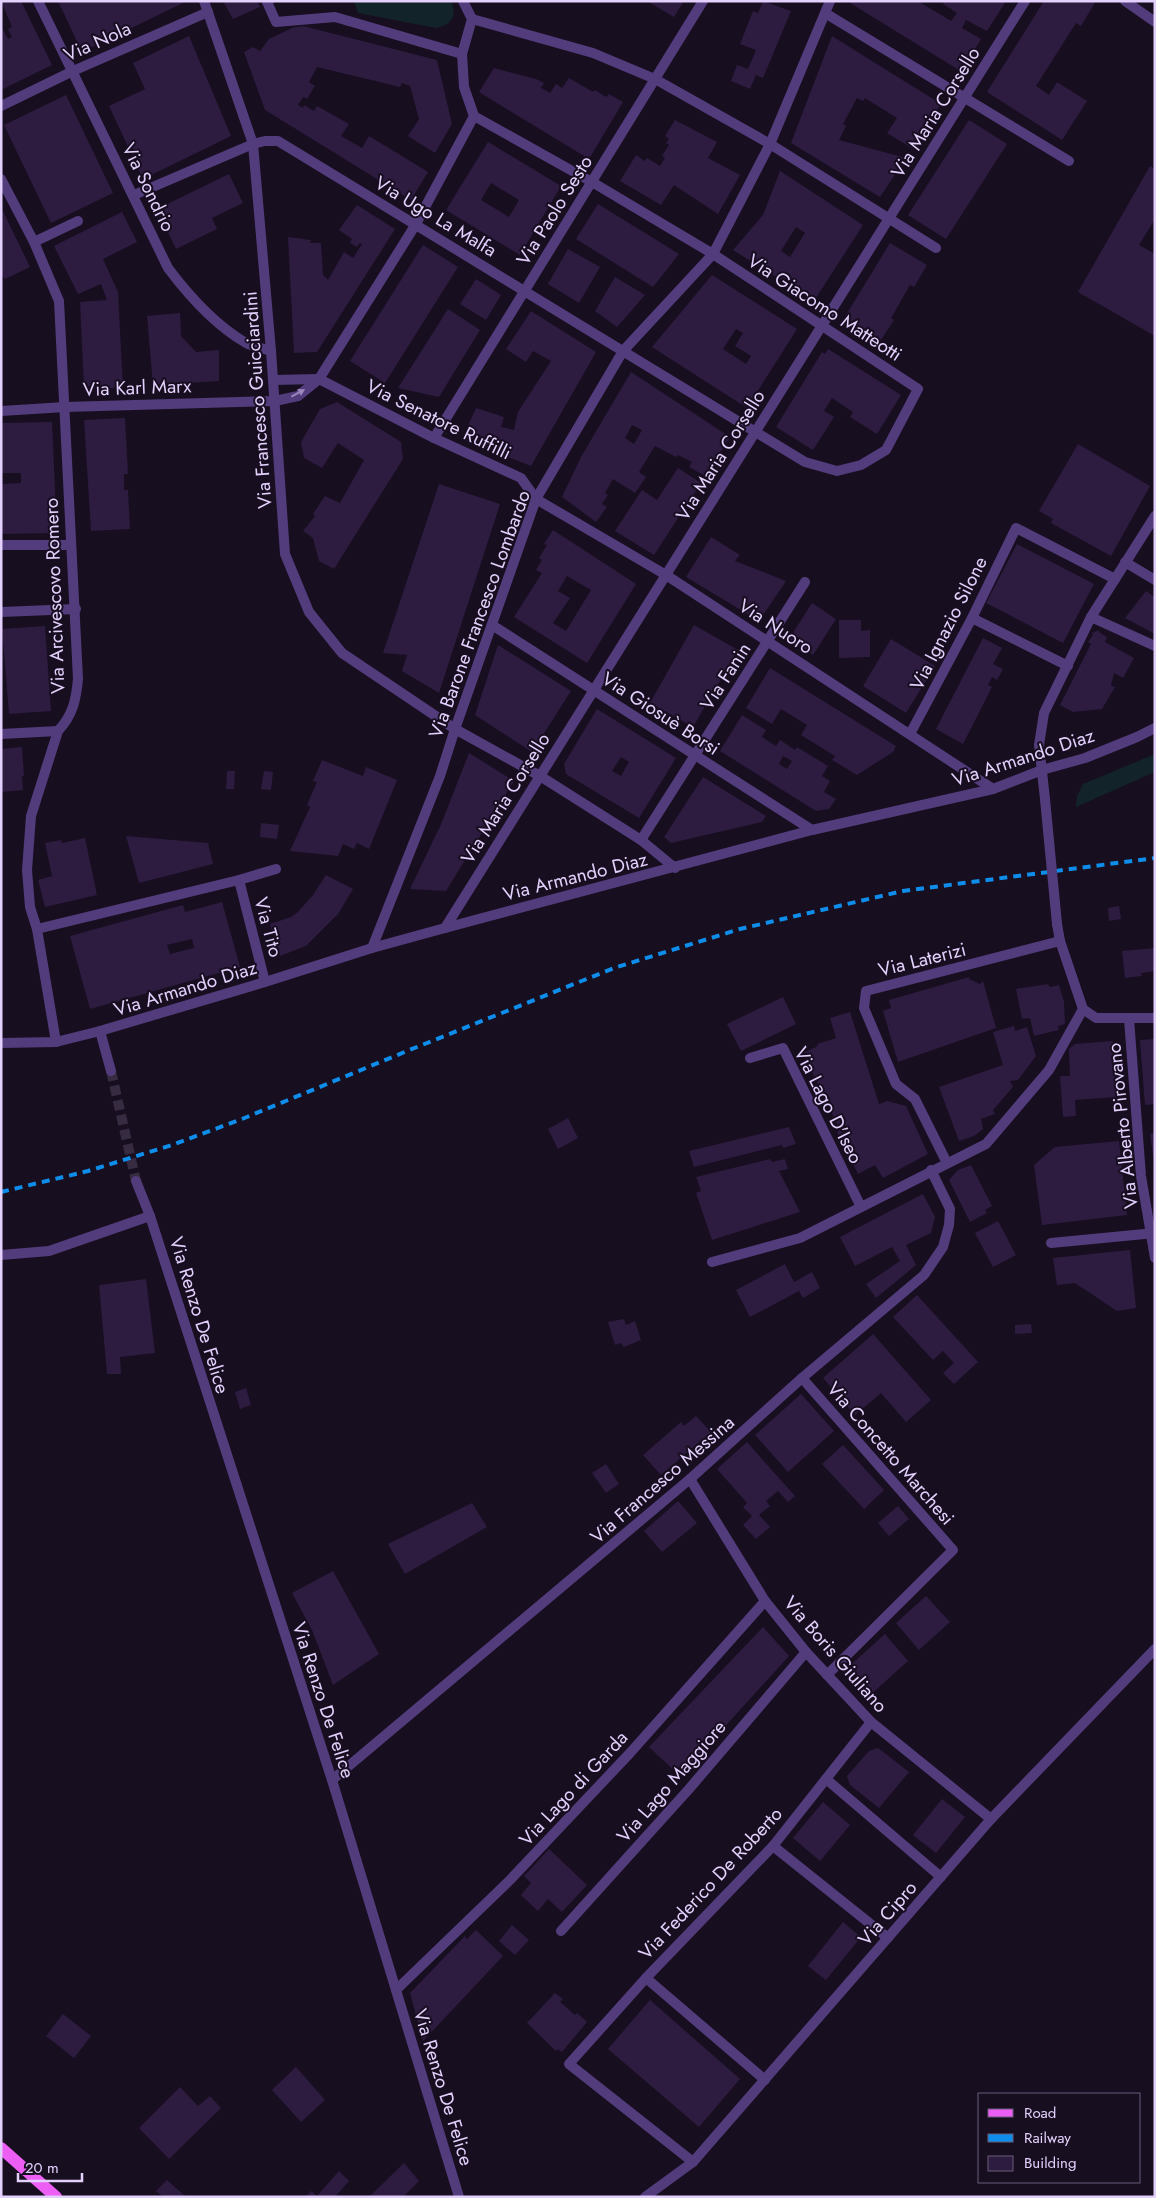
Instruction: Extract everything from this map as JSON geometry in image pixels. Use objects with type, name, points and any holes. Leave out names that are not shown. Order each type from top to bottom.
[{"type":"main road","points":[[1,2148],[56,2197]]},
{"type":"street","name":"Via Sondrio","points":[[38,1],[168,268],[186,292],[230,332],[247,344],[272,350]]},
{"type":"street","name":"Via Francesco Guicciardini","points":[[204,1],[253,144],[272,350],[285,554],[309,612],[342,653],[455,729],[540,776],[641,840],[676,868]]},
{"type":"street","points":[[463,1],[472,19],[462,54],[464,87],[474,116]]},
{"type":"street","name":"Via Paolo Sesto","points":[[434,438],[703,1]]},
{"type":"street","name":"Via Barone Francesco Lombardo","points":[[372,948],[440,776],[536,499],[623,351],[714,254],[770,144],[830,1]]},
{"type":"street","name":"Via Maria Corsello","points":[[445,928],[1025,1]]},
{"type":"street","points":[[1125,1],[1155,22]]},
{"type":"street","points":[[267,2],[276,22],[335,17],[462,54]]},
{"type":"street","name":"Via Nola","points":[[1,106],[73,71],[208,12]]},
{"type":"street","points":[[825,13],[966,97],[1068,161]]},
{"type":"street","points":[[472,19],[593,53],[655,79],[770,144],[936,248]]},
{"type":"street","name":"Via Giacomo Matteotti","points":[[474,116],[592,182],[714,254],[918,389]]},
{"type":"street","name":"Via Karl Marx","points":[[1,411],[65,407],[275,401],[298,396],[319,379],[416,224],[474,116]]},
{"type":"street","name":"Via Ugo La Malfa","points":[[134,195],[253,144],[265,141],[278,141],[804,462],[837,471],[861,465],[886,450],[918,389]]},
{"type":"street","name":"Via Arcivescovo Romero","points":[[1,179],[34,242],[59,301],[78,679],[77,696],[73,710],[67,722],[58,731],[31,816],[27,870],[30,907],[37,929],[56,1042]]},
{"type":"street","points":[[34,242],[78,221]]},
{"type":"street","points":[[273,380],[319,379]]},
{"type":"street","name":"Via Senatore Ruffilli","points":[[319,379],[434,438],[521,478],[536,499]]},
{"type":"street","name":"Via Nuoro","points":[[536,499],[666,575],[993,789]]},
{"type":"street","points":[[1155,516],[1091,617],[1044,713],[1039,745],[1060,941],[1083,1009],[1096,1018],[1155,1018]]},
{"type":"street","name":"Via Ignazio Silone","points":[[910,734],[972,618],[1016,528],[1115,579]]},
{"type":"street","points":[[1,545],[71,545]]},
{"type":"street","points":[[1125,562],[1155,580]]},
{"type":"street","name":"Via Fanin","points":[[641,840],[805,582]]},
{"type":"street","points":[[1,612],[76,610]]},
{"type":"street","points":[[1091,617],[1155,646]]},
{"type":"street","points":[[972,618],[1068,666]]},
{"type":"street","name":"Via Giosuè Borsi","points":[[492,624],[812,830]]},
{"type":"street","name":"Via Armando Diaz","points":[[1,1043],[56,1042],[100,1031],[372,948],[445,928],[676,868],[812,830],[993,789],[1042,770],[1085,758],[1155,728]]},
{"type":"street","points":[[1,734],[58,731]]},
{"type":"street","points":[[37,929],[239,880],[276,869]]},
{"type":"street","name":"Via Tito","points":[[239,880],[265,982]]},
{"type":"street","name":"Via Laterizi","points":[[947,1163],[915,1098],[896,1084],[864,1008],[866,991],[1060,941]]},
{"type":"street","points":[[712,1262],[800,1238],[931,1170],[986,1144],[1049,1070],[1083,1009]]},
{"type":"street","name":"Via Alberto Pirovano","points":[[1129,1019],[1141,1176],[1153,1233],[1155,1258]]},
{"type":"street","points":[[100,1031],[111,1071]]},
{"type":"street","name":"Via Lago D'Iseo","points":[[750,1058],[783,1048],[861,1207]]},
{"type":"street","name":"Via Francesco Messina","points":[[332,1780],[690,1479],[802,1378],[924,1275],[943,1247],[950,1225],[950,1209],[931,1170]]},
{"type":"street","name":"Via Renzo De Felice","points":[[136,1181],[150,1216],[332,1780],[459,2197]]},
{"type":"street","points":[[1,1255],[49,1251],[150,1216]]},
{"type":"street","points":[[1051,1243],[1153,1233]]},
{"type":"street","name":"Via Concetto Marchesi","points":[[802,1378],[953,1550],[827,1674]]},
{"type":"street","name":"Via Boris Giuliano","points":[[690,1479],[765,1600],[806,1652],[871,1722],[991,1819]]},
{"type":"street","name":"Via Lago di Garda","points":[[396,1990],[510,1880],[630,1753],[765,1600]]},
{"type":"street","name":"Via Cipro","points":[[645,2197],[693,2162],[991,1819],[1155,1649]]},
{"type":"street","name":"Via Lago Maggiore","points":[[561,1931],[684,1794],[806,1652]]},
{"type":"street","name":"Via Federico De Roberto","points":[[693,2162],[569,2064],[646,1978],[773,1846],[871,1722]]},
{"type":"street","points":[[826,1779],[941,1877]]},
{"type":"street","points":[[773,1846],[888,1938]]},
{"type":"street","points":[[646,1978],[765,2080]]},
{"type":"shaded area","points":[[354,1],[451,1],[454,11],[452,19],[446,25],[436,28],[358,13]]},
{"type":"shaded area","points":[[1155,754],[1155,772],[1076,807],[1077,796],[1083,784]]},
{"type":"building","points":[[1,1],[21,1],[52,65],[1,90],[1,26],[8,39],[12,37],[8,29],[12,27]]},
{"type":"building","points":[[58,1],[182,1],[183,3],[82,52]]},
{"type":"building","points":[[223,1],[257,1],[260,7],[233,19]]},
{"type":"building","points":[[647,1],[684,1],[674,17]]},
{"type":"building","points":[[763,1],[791,11],[763,78],[756,75],[750,89],[731,81],[737,65],[748,69],[756,50],[740,44],[753,11],[758,13]]},
{"type":"building","points":[[847,1],[918,1],[951,21],[957,13],[943,4],[945,1],[1006,1],[987,31],[966,20],[962,28],[981,39],[962,72]]},
{"type":"building","points":[[1044,1],[1096,1],[1081,26],[1076,23],[1036,86],[1049,95],[1057,82],[1087,101],[1062,140],[987,92]]},
{"type":"building","points":[[303,26],[437,60],[452,124],[435,153],[408,136],[419,119],[410,86],[402,83],[400,87],[317,67],[309,82],[315,86],[307,99],[303,97],[298,105],[303,108],[304,105],[314,111],[317,106],[349,124],[341,136],[362,148],[369,136],[428,172],[411,200],[265,110],[244,52],[253,47],[260,51],[269,39],[292,28]]},
{"type":"building","points":[[189,36],[231,136],[143,179],[109,106],[145,89],[133,63]]},
{"type":"building","points":[[832,36],[941,104],[913,149],[887,133],[897,118],[865,98],[863,101],[857,98],[843,124],[846,126],[839,140],[906,158],[880,197],[791,143]]},
{"type":"building","points":[[494,68],[536,79],[544,83],[541,88],[550,93],[556,84],[562,88],[569,78],[593,92],[595,90],[606,97],[609,94],[623,102],[589,159],[479,92]]},
{"type":"building","points":[[66,95],[113,193],[51,223],[4,125]]},
{"type":"building","points":[[675,120],[717,142],[708,158],[740,175],[718,214],[674,185],[661,205],[620,181],[636,155],[645,161],[647,158],[660,166],[665,158],[662,156],[669,145],[666,143],[669,139],[665,136]]},
{"type":"building","points":[[969,120],[1007,144],[946,239],[908,215]]},
{"type":"building","points":[[488,142],[561,186],[520,255],[446,210]],"holes":[[[491,183],[519,200],[509,217],[481,200]]]},
{"type":"building","points":[[1150,166],[1155,169],[1155,219],[1139,245],[1155,254],[1155,336],[1078,292]]},
{"type":"building","points":[[780,171],[863,225],[814,301],[733,250],[763,215]],"holes":[[[796,227],[805,233],[790,257],[781,251]]]},
{"type":"building","points":[[229,174],[243,203],[212,218],[217,229],[176,249],[157,209]]},
{"type":"building","points":[[598,204],[679,254],[653,287],[576,239]]},
{"type":"building","points":[[357,205],[395,229],[317,352],[294,353],[288,237],[311,240],[310,243],[321,243],[323,275],[328,280],[344,252],[353,258],[362,244],[360,243],[357,247],[350,243],[352,239],[339,230]]},
{"type":"building","points":[[1,207],[30,267],[5,279],[1,275]]},
{"type":"building","points":[[122,212],[137,242],[103,259],[118,292],[123,388],[84,389],[80,302],[107,300],[101,284],[78,294],[54,246]]},
{"type":"building","points":[[890,243],[927,265],[914,287],[910,285],[891,318],[894,320],[879,343],[843,320]]},
{"type":"building","points":[[423,245],[458,267],[385,383],[350,361]]},
{"type":"building","points":[[568,249],[600,267],[579,303],[548,284]]},
{"type":"building","points":[[712,275],[797,329],[747,408],[652,347]],"holes":[[[736,329],[743,333],[735,346],[751,356],[746,364],[723,349]]]},
{"type":"building","points":[[615,277],[645,295],[617,327],[595,311]]},
{"type":"building","points":[[476,279],[501,295],[486,320],[460,304]]},
{"type":"building","points":[[448,309],[480,330],[439,397],[398,388]]},
{"type":"building","points":[[531,311],[596,352],[531,466],[462,439],[476,408],[504,417],[501,427],[514,430],[518,412],[551,361],[533,351],[526,362],[506,349]]},
{"type":"building","points":[[180,313],[181,336],[196,352],[219,350],[219,381],[153,385],[147,316]]},
{"type":"building","points":[[828,349],[901,395],[877,434],[850,417],[853,412],[832,398],[824,411],[834,417],[813,450],[776,427],[822,352],[825,354]]},
{"type":"building","points":[[631,372],[730,437],[705,476],[689,467],[692,462],[678,455],[676,457],[655,446],[639,472],[646,477],[635,493],[613,479],[605,493],[608,495],[602,504],[607,507],[596,522],[562,497],[581,457]],"holes":[[[632,425],[642,430],[634,444],[625,438]]]},
{"type":"building","points":[[337,402],[401,442],[403,459],[334,569],[319,561],[313,538],[303,531],[315,516],[313,514],[325,496],[340,503],[364,460],[338,443],[322,468],[304,458],[301,442],[320,409]]},
{"type":"building","points":[[125,418],[128,474],[124,474],[124,490],[128,490],[130,529],[91,531],[84,420]]},
{"type":"building","points":[[52,422],[57,533],[1,534],[1,484],[21,483],[21,473],[1,473],[1,423]]},
{"type":"building","points":[[1078,444],[1150,486],[1111,556],[1051,523],[1053,519],[1039,511]]},
{"type":"building","points":[[678,468],[701,483],[654,555],[615,531],[642,490],[657,500]]},
{"type":"building","points":[[439,484],[500,504],[439,693],[402,671],[407,655],[383,653]]},
{"type":"building","points":[[553,530],[636,584],[587,663],[514,617],[542,573],[536,570],[542,560],[539,558],[547,545],[544,544]],"holes":[[[567,576],[591,590],[566,631],[553,623],[570,598],[558,591]]]},
{"type":"building","points":[[711,537],[740,555],[735,561],[786,581],[759,621],[686,577]]},
{"type":"building","points":[[1017,544],[1094,584],[1063,643],[986,603]]},
{"type":"building","points":[[1146,591],[1155,597],[1155,634],[1125,618]]},
{"type":"building","points":[[812,603],[836,619],[813,655],[789,639]]},
{"type":"building","points":[[839,620],[861,620],[861,631],[870,630],[870,657],[839,658]]},
{"type":"building","points":[[694,625],[738,650],[693,727],[650,703]]},
{"type":"building","points":[[45,626],[51,711],[9,714],[2,629]]},
{"type":"building","points":[[1099,630],[1099,632],[1107,637],[1105,642],[1134,658],[1123,678],[1114,673],[1111,686],[1115,687],[1102,709],[1073,712],[1060,705],[1091,644],[1088,642],[1093,635],[1092,633]]},
{"type":"building","points":[[983,638],[1002,648],[993,664],[1003,669],[997,680],[992,677],[988,685],[992,687],[963,744],[936,729]]},
{"type":"building","points":[[891,639],[935,666],[906,713],[863,686]]},
{"type":"building","points":[[498,645],[571,691],[532,752],[475,715]]},
{"type":"building","points":[[770,668],[896,746],[893,752],[857,775],[832,760],[835,756],[801,735],[807,725],[781,709],[772,724],[746,708]]},
{"type":"building","points":[[597,709],[676,758],[639,818],[566,774],[564,764]],"holes":[[[621,757],[629,762],[621,776],[612,771]]]},
{"type":"building","points":[[742,715],[766,730],[762,737],[776,746],[780,740],[795,750],[797,747],[828,766],[822,776],[830,781],[824,792],[836,799],[829,809],[816,811],[720,751]],"holes":[[[783,756],[792,761],[787,769],[779,764]]]},
{"type":"building","points":[[22,747],[23,790],[1,792],[1,749]]},
{"type":"building","points":[[469,753],[514,781],[446,891],[410,889],[442,822]]},
{"type":"building","points":[[322,760],[363,776],[366,767],[397,780],[369,849],[357,843],[354,849],[343,844],[338,856],[290,851],[310,807],[307,805],[317,782],[313,781]]},
{"type":"building","points":[[227,771],[235,771],[234,789],[226,789]]},
{"type":"building","points":[[264,771],[273,772],[271,790],[261,789]]},
{"type":"building","points":[[703,777],[766,816],[762,822],[671,843],[664,837]]},
{"type":"building","points":[[261,823],[279,825],[277,839],[260,837]]},
{"type":"building","points":[[126,836],[208,843],[213,864],[139,883]]},
{"type":"building","points":[[85,838],[97,895],[45,907],[38,880],[52,876],[45,843],[61,840],[62,843]]},
{"type":"building","points":[[326,875],[353,889],[338,914],[306,946],[280,956],[270,924],[291,917],[298,912],[313,895]]},
{"type":"building","points":[[222,902],[240,967],[90,1009],[70,936],[183,905],[185,912]],"holes":[[[192,939],[194,948],[170,954],[167,945]]]},
{"type":"building","points":[[1119,906],[1121,919],[1109,921],[1108,908]]},
{"type":"building","points":[[1155,948],[1155,971],[1141,973],[1142,976],[1125,978],[1122,951]]},
{"type":"building","points":[[969,977],[969,979],[980,984],[983,981],[996,1028],[898,1062],[883,1011],[891,1008],[889,1000]]},
{"type":"building","points":[[1048,984],[1050,987],[1059,985],[1064,1002],[1065,1024],[1058,1026],[1059,1030],[1034,1036],[1030,1018],[1022,1019],[1016,989]]},
{"type":"building","points":[[783,997],[796,1024],[741,1051],[727,1024]]},
{"type":"building","points":[[850,1012],[879,1104],[887,1101],[906,1106],[928,1154],[883,1178],[875,1165],[858,1174],[837,1132],[840,1130],[803,1053],[818,1046],[817,1044],[836,1038],[830,1018]]},
{"type":"building","points":[[1014,1026],[1015,1031],[1027,1027],[1036,1056],[1018,1080],[1010,1081],[1013,1087],[993,1110],[995,1114],[981,1119],[983,1129],[974,1136],[959,1141],[939,1087],[1003,1065],[993,1032]]},
{"type":"building","points":[[1155,1039],[1155,1104],[1145,1105],[1140,1040]]},
{"type":"building","points":[[1113,1041],[1116,1097],[1075,1100],[1076,1116],[1063,1117],[1060,1076],[1070,1076],[1069,1049],[1075,1044]]},
{"type":"building","points":[[568,1118],[578,1138],[558,1149],[548,1129]]},
{"type":"building","points":[[789,1127],[796,1144],[783,1148],[782,1145],[694,1167],[689,1151]]},
{"type":"building","points":[[1155,1133],[1155,1163],[1154,1163],[1150,1134]]},
{"type":"building","points":[[1119,1141],[1127,1215],[1042,1225],[1034,1165],[1055,1147]]},
{"type":"building","points":[[770,1159],[772,1162],[785,1159],[788,1169],[779,1171],[800,1212],[712,1240],[696,1193],[701,1191],[696,1177]]},
{"type":"building","points":[[971,1165],[992,1206],[985,1210],[987,1213],[970,1222],[949,1180],[958,1170]]},
{"type":"building","points":[[923,1194],[935,1217],[931,1233],[906,1245],[916,1265],[876,1298],[866,1284],[900,1261],[892,1247],[855,1266],[840,1237]]},
{"type":"building","points":[[998,1221],[1016,1255],[993,1267],[975,1233]]},
{"type":"building","points":[[1130,1250],[1136,1308],[1117,1311],[1075,1283],[1057,1285],[1053,1258]]},
{"type":"building","points":[[785,1264],[794,1282],[812,1272],[820,1288],[803,1298],[799,1291],[750,1317],[736,1290]]},
{"type":"building","points":[[146,1279],[155,1353],[120,1357],[121,1374],[107,1374],[99,1285]]},
{"type":"building","points":[[917,1295],[978,1362],[954,1384],[943,1373],[954,1363],[943,1351],[933,1360],[893,1317]]},
{"type":"building","points":[[624,1319],[626,1325],[635,1321],[641,1340],[624,1347],[621,1343],[615,1345],[608,1322]]},
{"type":"building","points":[[1031,1324],[1032,1333],[1015,1334],[1015,1325]]},
{"type":"building","points":[[873,1334],[931,1400],[906,1422],[881,1393],[855,1415],[823,1378]]},
{"type":"building","points":[[246,1388],[251,1405],[240,1409],[235,1392]]},
{"type":"building","points":[[801,1394],[834,1431],[788,1472],[755,1435]]},
{"type":"building","points":[[696,1416],[711,1432],[661,1475],[643,1455],[681,1422],[684,1426]]},
{"type":"building","points":[[747,1442],[795,1496],[788,1502],[778,1491],[766,1501],[770,1506],[759,1515],[770,1527],[756,1539],[743,1525],[752,1516],[743,1507],[747,1503],[717,1469]]},
{"type":"building","points":[[843,1445],[884,1490],[864,1509],[822,1464]]},
{"type":"building","points":[[606,1464],[619,1484],[606,1493],[592,1473]]},
{"type":"building","points":[[678,1501],[697,1523],[662,1552],[644,1531]]},
{"type":"building","points":[[472,1503],[487,1527],[405,1574],[388,1544]]},
{"type":"building","points":[[898,1506],[909,1519],[889,1536],[878,1523]]},
{"type":"building","points":[[333,1571],[379,1654],[333,1685],[312,1630],[292,1593]]},
{"type":"building","points":[[926,1596],[950,1622],[919,1650],[896,1623]]},
{"type":"building","points":[[763,1627],[789,1656],[680,1776],[649,1747]]},
{"type":"building","points":[[885,1634],[908,1661],[869,1696],[845,1670]]},
{"type":"building","points":[[878,1748],[909,1772],[879,1808],[850,1785],[847,1776],[869,1751]]},
{"type":"building","points":[[942,1799],[965,1817],[936,1853],[913,1835]]},
{"type":"building","points":[[823,1802],[850,1825],[820,1861],[793,1838]]},
{"type":"building","points":[[549,1849],[587,1885],[562,1912],[548,1899],[538,1911],[521,1895],[531,1883],[524,1876]]},
{"type":"building","points":[[843,1922],[861,1937],[826,1980],[808,1966]]},
{"type":"building","points":[[512,1925],[529,1940],[515,1955],[499,1941]]},
{"type":"building","points":[[476,1930],[503,1956],[423,2041],[410,1993],[465,1936],[467,1939]]},
{"type":"building","points":[[555,1993],[563,1999],[560,2002],[575,2015],[577,2013],[587,2022],[562,2052],[558,2049],[556,2051],[527,2023]]},
{"type":"building","points":[[650,2000],[740,2079],[699,2127],[608,2049]]},
{"type":"building","points":[[63,2014],[91,2036],[74,2058],[46,2036]]},
{"type":"building","points":[[296,2067],[325,2100],[301,2122],[272,2090]]},
{"type":"building","points":[[180,2087],[198,2106],[210,2096],[221,2108],[169,2159],[139,2128]]},
{"type":"building","points":[[404,2163],[419,2181],[403,2197],[369,2197]]},
{"type":"building","points":[[339,2171],[349,2181],[335,2197],[306,2197],[311,2191],[317,2196]]},
{"type":"building","points":[[167,2180],[186,2197],[163,2197],[156,2191]]},
{"type":"tunnel","points":[[111,1071],[136,1181]]},
{"type":"railway","points":[[1,1192],[88,1171],[172,1145],[242,1119],[614,968],[740,929],[903,891],[1155,858]]}]
